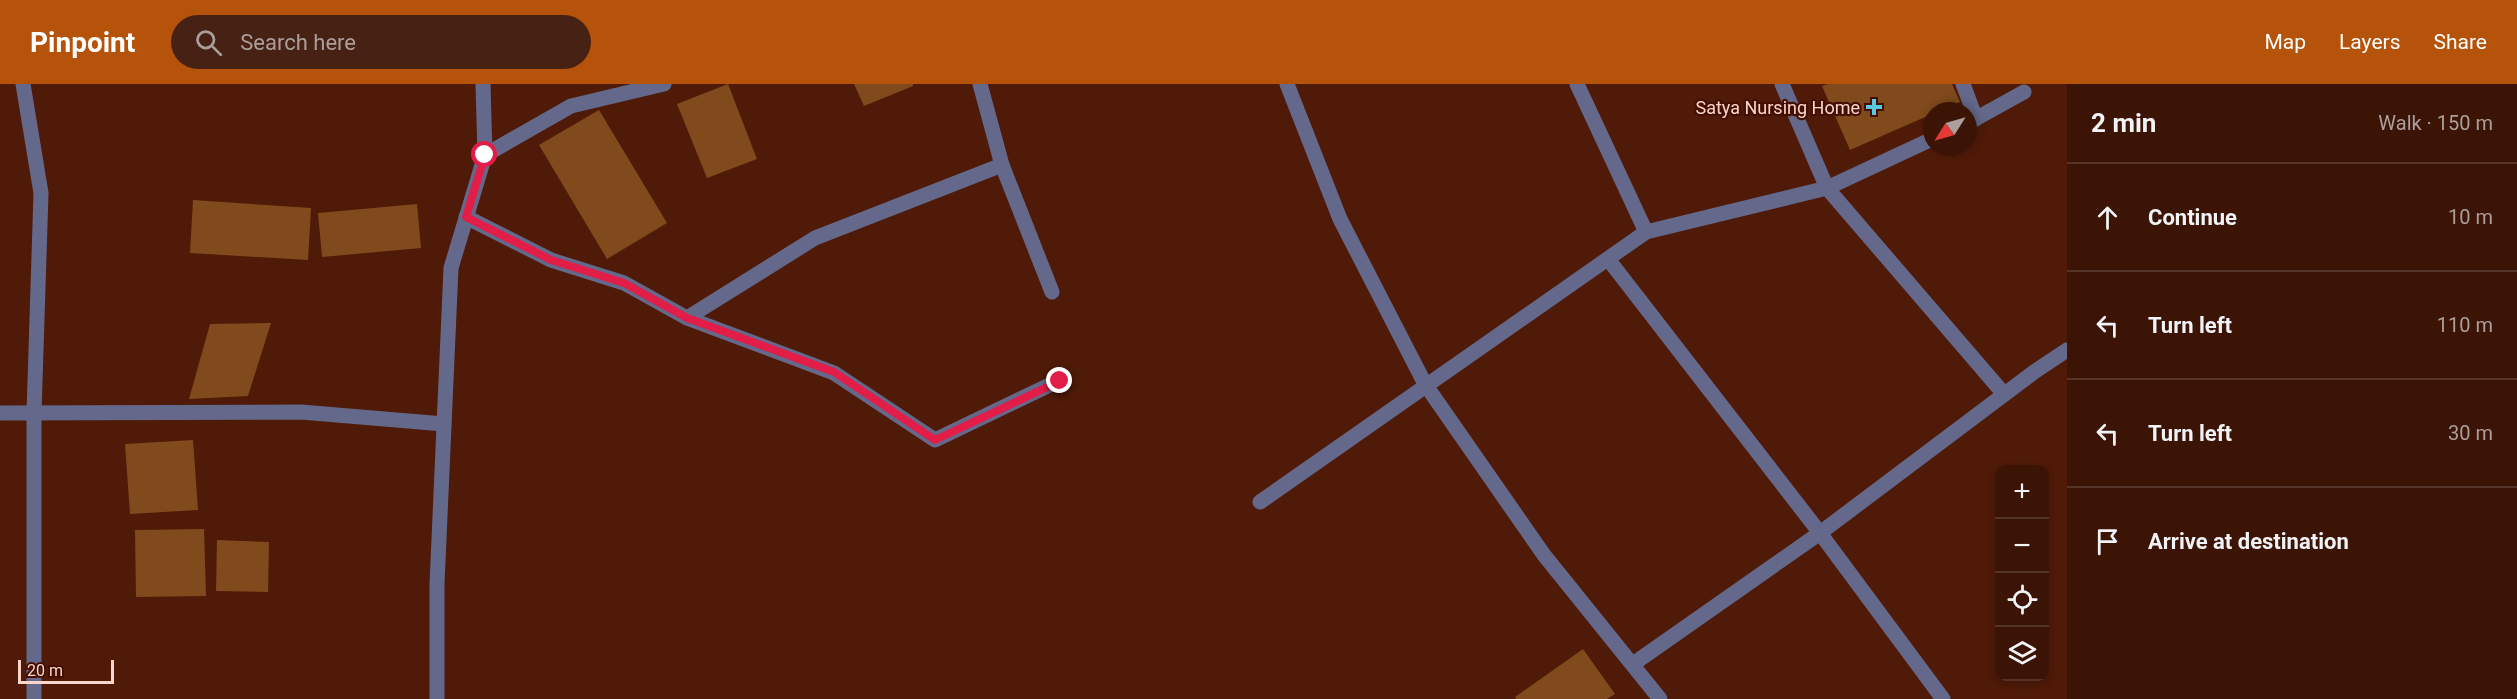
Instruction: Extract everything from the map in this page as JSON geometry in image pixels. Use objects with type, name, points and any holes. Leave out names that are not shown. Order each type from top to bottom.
[{"type":"street","points":[[23,84],[41,193],[34,413],[34,699]]},
{"type":"street","points":[[437,699],[437,584],[450,268],[485,155],[483,84]]},
{"type":"street","points":[[485,155],[571,106],[664,84]]},
{"type":"street","points":[[980,84],[1002,165],[1052,292]]},
{"type":"street","points":[[1287,84],[1340,219],[1425,384],[1544,555],[1660,699]]},
{"type":"street","points":[[1577,84],[1646,232]]},
{"type":"street","points":[[1782,84],[1827,188],[2004,394]]},
{"type":"street","points":[[1963,84],[1967,102]]},
{"type":"street","points":[[1977,118],[2024,92]]},
{"type":"street","points":[[1260,502],[1425,384],[1646,232],[1827,188],[1923,143]]},
{"type":"street","points":[[687,318],[815,238],[1002,165]]},
{"type":"street","points":[[466,217],[551,260],[624,283],[687,318],[834,372],[935,440],[1060,381]]},
{"type":"street","points":[[1608,259],[1820,533],[1943,699]]},
{"type":"street","points":[[1633,664],[1820,533],[2004,394],[2067,350]]},
{"type":"street","points":[[0,413],[302,412],[444,424]]},
{"type":"building","points":[[728,84],[757,159],[707,178],[677,104]]},
{"type":"building","points":[[854,84],[913,84],[913,86],[864,106]]},
{"type":"building","points":[[1828,84],[1952,84],[1960,102],[1923,102],[1923,118],[1850,150],[1822,86]]},
{"type":"building","points":[[599,110],[667,223],[607,259],[539,145]]},
{"type":"building","points":[[193,200],[311,208],[308,260],[190,253]]},
{"type":"building","points":[[417,204],[421,248],[322,257],[318,213]]},
{"type":"building","points":[[271,323],[248,396],[189,399],[210,324]]},
{"type":"building","points":[[193,440],[198,510],[130,514],[125,444]]},
{"type":"building","points":[[204,529],[206,596],[136,597],[135,530]]},
{"type":"building","points":[[217,540],[269,542],[268,592],[216,591]]},
{"type":"building","points":[[1583,649],[1615,694],[1607,699],[1516,699],[1515,697]]},
{"type":"place","name":"Satya Nursing Home","points":[[1874,107]]},
{"type":"route","points":[[485,155],[466,217],[551,260],[624,283],[687,318],[834,372],[935,440],[1060,381]]}]
